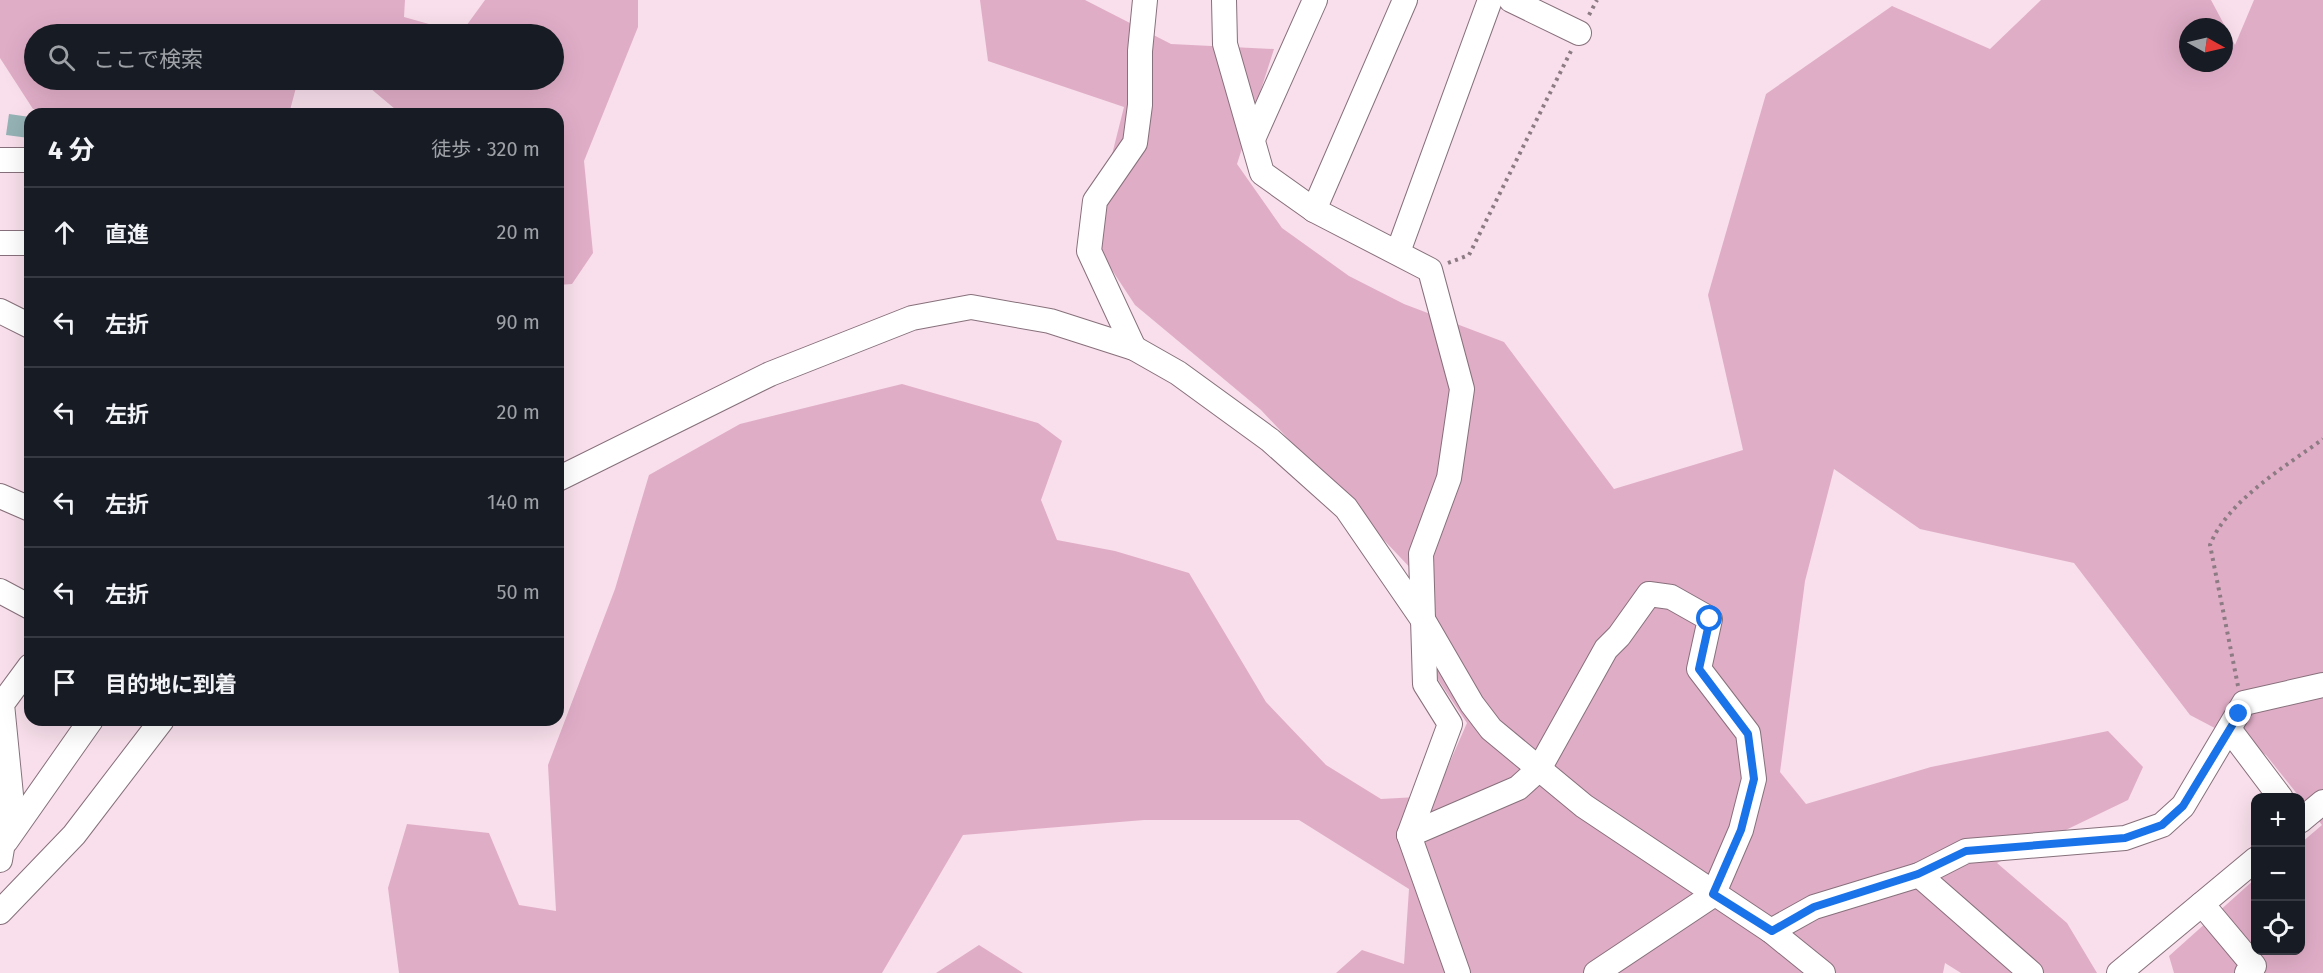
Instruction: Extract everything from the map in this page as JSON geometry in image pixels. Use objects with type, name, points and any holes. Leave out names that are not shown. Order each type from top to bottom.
[{"type":"street","points":[[1134,348],[1089,251],[1095,201],[1135,143],[1140,105],[1140,51],[1145,0]]},
{"type":"street","points":[[1224,0],[1225,44],[1262,173],[1314,210],[1430,270],[1462,389],[1449,478],[1421,554],[1425,623],[1425,684],[1450,724],[1409,836],[1458,973]]},
{"type":"street","points":[[1253,139],[1315,0]]},
{"type":"street","points":[[1314,210],[1405,0]]},
{"type":"street","points":[[1398,252],[1490,0]]},
{"type":"street","points":[[1511,0],[1579,33]]},
{"type":"street","points":[[0,160],[24,160]]},
{"type":"street","points":[[0,243],[24,243]]},
{"type":"street","points":[[564,476],[770,374],[912,318],[970,308],[1050,321],[1134,348],[1178,374],[1270,440],[1346,508],[1425,623],[1472,704],[1491,729],[1584,806],[1713,894],[1772,931],[1823,973]]},
{"type":"street","points":[[0,311],[24,323]]},
{"type":"street","points":[[0,496],[24,506]]},
{"type":"street","points":[[0,591],[24,604]]},
{"type":"street","points":[[1409,836],[1518,788],[1539,769],[1606,649],[1619,636],[1649,594],[1671,597],[1710,619],[1699,669],[1748,734],[1754,779],[1741,830],[1713,894],[1596,973]]},
{"type":"street","points":[[1,853],[11,795],[1,703],[24,674]]},
{"type":"street","points":[[1772,931],[1814,907],[1918,874],[1966,851],[2125,838],[2162,825],[2183,806],[2244,703],[2323,685]]},
{"type":"street","points":[[1,853],[87,726]]},
{"type":"street","points":[[0,912],[74,834],[157,726]]},
{"type":"street","points":[[2229,729],[2277,793]]},
{"type":"street","points":[[2305,818],[2323,802]]},
{"type":"street","points":[[2119,973],[2251,863]]},
{"type":"street","points":[[1918,874],[2031,973]]},
{"type":"street","points":[[2202,904],[2254,966],[2247,973]]},
{"type":"path","points":[[1430,270],[1469,255],[1579,33],[1598,0]]},
{"type":"path","points":[[2244,703],[2224,623],[2210,545],[2217,528],[2260,485],[2323,439]]},
{"type":"shaded area","points":[[0,0],[405,0],[404,17],[429,24],[24,24],[24,90],[295,90],[291,108],[32,108],[0,58]]},
{"type":"shaded area","points":[[485,0],[638,0],[638,27],[584,161],[593,253],[572,284],[564,285],[564,108],[394,108],[372,90],[564,90],[564,24],[468,24]]},
{"type":"shaded area","points":[[980,0],[1085,0],[1171,44],[1274,49],[1237,164],[1282,228],[1349,276],[1404,304],[1504,342],[1614,489],[1743,450],[1708,295],[1766,94],[1892,6],[1990,49],[2041,0],[2211,0],[2221,18],[2179,18],[2179,72],[2233,72],[2233,41],[2235,45],[2254,0],[2323,0],[2323,973],[2174,973],[2169,956],[2251,883],[2251,955],[2305,955],[2305,840],[2322,825],[2305,804],[2305,793],[2296,793],[2266,755],[2190,715],[2074,563],[1920,529],[1834,469],[1805,581],[1780,772],[1806,804],[1931,767],[2108,731],[2143,767],[2128,800],[1997,863],[2067,923],[2097,973],[1961,973],[1945,963],[1943,973],[1336,973],[1362,950],[1404,964],[1409,889],[1299,820],[1144,820],[963,835],[882,973],[399,973],[388,888],[407,824],[489,833],[519,905],[556,911],[548,765],[615,589],[649,475],[740,424],[902,384],[1038,423],[1062,441],[1041,500],[1057,540],[1115,551],[1189,573],[1266,702],[1326,765],[1381,799],[1435,796],[1467,723],[1425,660],[1434,593],[1261,410],[1135,305],[1091,238],[1124,107],[988,61]]},
{"type":"shaded area","points":[[979,945],[1023,973],[936,973]]},
{"type":"building","points":[[9,114],[24,116],[24,137],[6,135]]},
{"type":"route","points":[[1710,619],[1699,669],[1748,734],[1754,779],[1741,830],[1713,894],[1772,931],[1814,907],[1918,874],[1966,851],[2125,838],[2162,825],[2183,806],[2239,714]]}]
